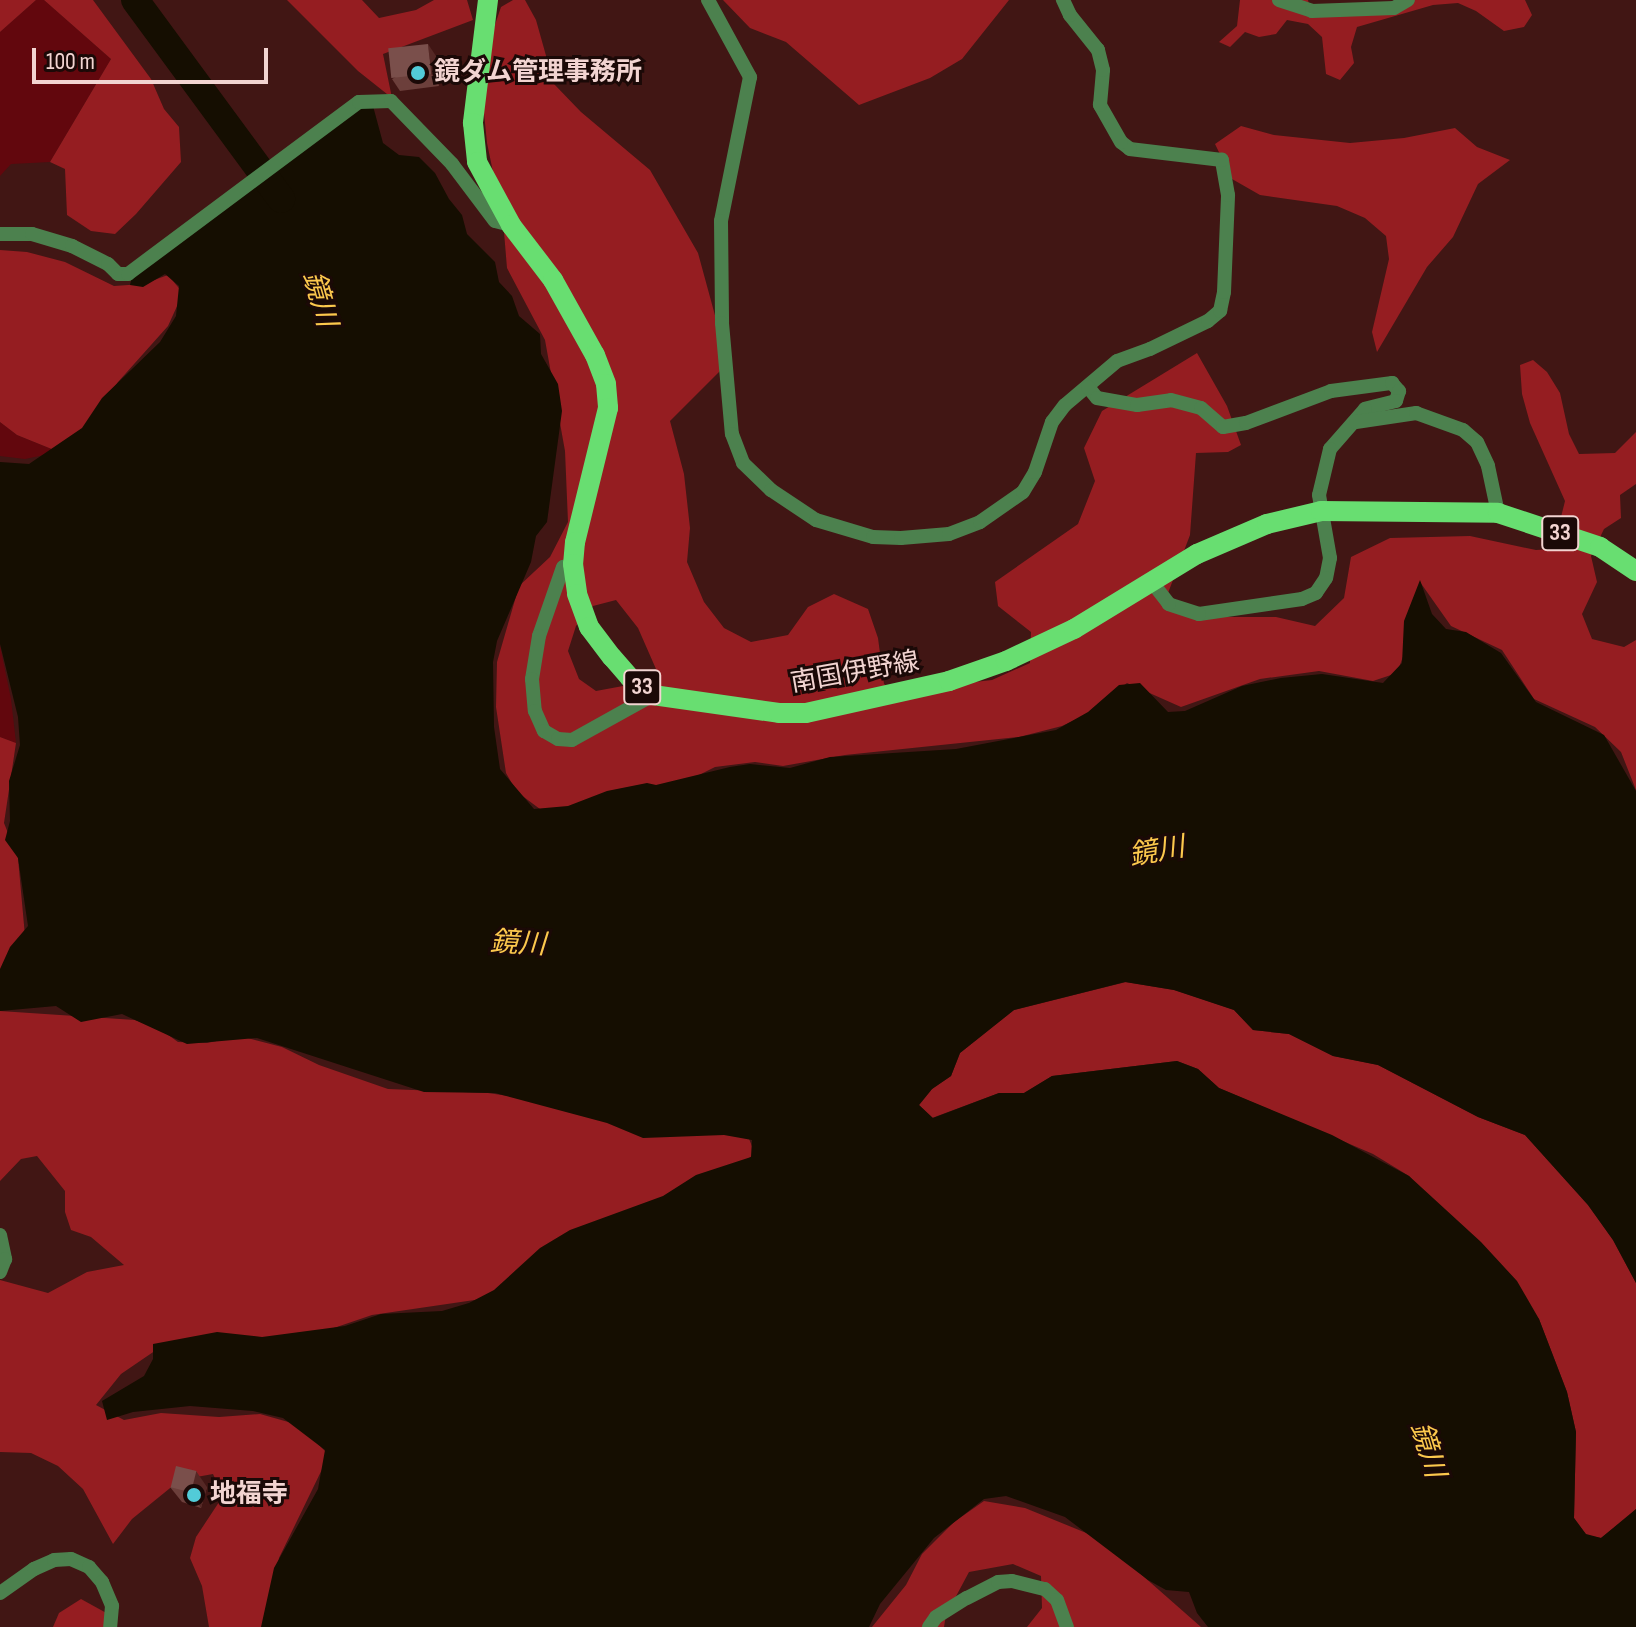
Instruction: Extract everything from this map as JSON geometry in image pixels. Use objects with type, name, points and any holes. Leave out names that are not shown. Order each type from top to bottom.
[{"type":"main road","name":"33","points":[[488,0],[473,123],[477,162],[511,225],[553,280],[595,355],[606,384],[608,408],[582,506],[573,564],[577,594],[589,627],[630,678],[653,695]]},
{"type":"main road","name":"南国伊野線","points":[[653,695],[779,713],[806,713],[910,691],[1006,661],[1074,629],[1232,538],[1267,524],[1321,511],[1498,513],[1600,547],[1636,571]]},
{"type":"street","points":[[708,0],[750,77],[733,146],[721,221],[726,401],[732,434],[743,463],[771,490],[816,520],[873,537],[949,534],[980,522],[1023,492],[1035,472],[1052,422],[1065,405],[1117,361],[1161,344],[1208,321],[1220,311],[1224,292],[1228,195],[1222,160],[1130,149],[1121,142],[1100,105],[1103,70],[1098,50],[1070,15],[1063,0]]},
{"type":"street","points":[[1279,0],[1312,11],[1394,8],[1408,0]]},
{"type":"street","points":[[0,234],[32,234],[72,246],[108,264],[118,274],[128,274],[359,102],[391,101],[452,164],[495,221],[511,225]]},
{"type":"street","points":[[1088,387],[1097,398],[1137,405],[1171,400],[1201,408],[1223,427],[1246,423],[1331,391],[1392,383],[1399,391],[1396,401],[1365,409],[1330,449],[1323,470],[1321,511],[1330,558],[1326,578],[1316,593],[1302,599],[1199,614],[1169,604],[1152,582]]},
{"type":"street","points":[[1356,422],[1416,413],[1463,430],[1477,442],[1488,466],[1498,513]]},
{"type":"street","points":[[573,564],[563,567],[539,636],[532,679],[535,711],[544,731],[558,739],[572,740],[653,695]]},
{"type":"street","points":[[0,1235],[5,1259],[0,1272]]},
{"type":"street","points":[[0,1593],[34,1569],[54,1560],[71,1559],[89,1567],[102,1582],[112,1606],[110,1627]]},
{"type":"street","points":[[929,1627],[936,1617],[967,1598],[998,1582],[1012,1581],[1045,1589],[1057,1600],[1067,1627]]},
{"type":"shaded area","points":[[0,0],[36,0],[0,32]]},
{"type":"shaded area","points":[[36,0],[44,0],[111,59],[50,162],[11,164],[0,176],[0,32]]},
{"type":"shaded area","points":[[44,0],[93,0],[151,79],[164,109],[179,127],[181,162],[115,234],[91,231],[67,215],[65,169],[50,162],[111,59]]},
{"type":"shaded area","points":[[287,0],[362,0],[379,18],[416,10],[434,0],[467,0],[473,20],[383,54],[392,98],[358,71]]},
{"type":"shaded area","points":[[513,0],[525,0],[536,20],[554,84],[581,112],[650,170],[698,253],[728,363],[670,421],[684,474],[690,528],[687,562],[704,602],[724,628],[751,642],[788,635],[808,607],[834,594],[868,609],[878,638],[884,684],[905,698],[948,685],[992,680],[1030,663],[1031,632],[998,606],[995,582],[1078,524],[1095,481],[1084,448],[1102,411],[1197,353],[1227,406],[1241,445],[1228,452],[1196,453],[1190,535],[1165,601],[1221,617],[1276,617],[1315,626],[1344,598],[1351,557],[1390,538],[1470,536],[1536,550],[1553,549],[1565,501],[1530,423],[1522,394],[1520,365],[1533,360],[1547,372],[1560,393],[1569,434],[1579,454],[1615,453],[1636,432],[1636,484],[1620,495],[1621,518],[1604,529],[1591,556],[1597,582],[1582,614],[1592,639],[1624,647],[1636,640],[1636,790],[1621,752],[1595,727],[1534,699],[1502,650],[1451,626],[1420,582],[1408,643],[1397,673],[1373,681],[1319,671],[1260,679],[1181,707],[1127,683],[1085,715],[1062,726],[1019,737],[845,755],[783,766],[755,762],[715,767],[691,779],[622,793],[575,811],[544,812],[517,792],[506,773],[496,707],[497,662],[519,586],[550,557],[568,522],[565,451],[545,340],[507,268],[503,220],[487,143],[482,93],[485,54],[501,7]],"holes":[[[616,600],[638,628],[656,669],[623,686],[596,691],[579,679],[568,651],[576,626],[593,606]]]},
{"type":"shaded area","points":[[723,0],[1009,0],[962,59],[930,78],[859,105],[786,42],[750,28]]},
{"type":"shaded area","points":[[1240,0],[1308,0],[1309,4],[1367,15],[1396,0],[1525,0],[1532,15],[1524,27],[1504,31],[1476,11],[1458,3],[1433,5],[1357,27],[1351,47],[1354,63],[1340,80],[1326,74],[1322,37],[1308,24],[1287,20],[1276,34],[1259,37],[1245,32],[1230,47],[1219,42],[1237,26]]},
{"type":"shaded area","points":[[1241,126],[1274,135],[1350,143],[1404,138],[1455,128],[1477,147],[1510,160],[1478,184],[1453,237],[1427,267],[1377,352],[1372,332],[1389,259],[1386,236],[1365,218],[1337,206],[1260,195],[1232,179],[1215,144]]},
{"type":"shaded area","points":[[0,250],[27,252],[65,262],[114,286],[143,284],[168,275],[183,293],[168,326],[118,382],[91,421],[59,452],[17,435],[0,422]]},
{"type":"shaded area","points":[[0,422],[17,435],[59,452],[25,459],[0,456]]},
{"type":"shaded area","points":[[0,646],[11,699],[16,743],[0,737]]},
{"type":"shaded area","points":[[0,737],[16,743],[4,823],[18,858],[25,936],[0,980]]},
{"type":"shaded area","points":[[1126,982],[1174,990],[1234,1010],[1253,1030],[1289,1034],[1333,1056],[1378,1065],[1478,1117],[1525,1135],[1588,1205],[1613,1240],[1636,1283],[1636,1509],[1629,1516],[1601,1538],[1586,1535],[1574,1518],[1576,1432],[1567,1392],[1539,1319],[1409,1176],[1373,1154],[1219,1088],[1198,1069],[1177,1061],[1052,1076],[1024,1093],[999,1093],[932,1118],[919,1105],[932,1089],[951,1076],[960,1053],[1014,1010]]},
{"type":"shaded area","points":[[0,1011],[135,1020],[160,1029],[178,1042],[207,1043],[240,1036],[282,1047],[319,1065],[388,1089],[488,1093],[746,1131],[755,1154],[726,1174],[495,1297],[372,1315],[325,1331],[255,1342],[162,1346],[121,1374],[96,1405],[124,1420],[161,1413],[219,1417],[260,1414],[299,1425],[329,1455],[279,1558],[272,1603],[276,1627],[209,1627],[202,1586],[190,1558],[196,1537],[223,1496],[213,1474],[180,1480],[132,1519],[113,1544],[83,1489],[58,1466],[31,1453],[0,1452],[0,1280],[48,1293],[87,1272],[124,1265],[91,1237],[71,1230],[65,1212],[65,1191],[37,1156],[21,1159],[0,1181]]},
{"type":"shaded area","points":[[984,1501],[1025,1508],[1101,1539],[1201,1627],[1027,1627],[1042,1608],[1041,1576],[1013,1564],[969,1572],[946,1615],[944,1627],[872,1627],[906,1585],[922,1554],[954,1522]]},
{"type":"shaded area","points":[[81,1599],[110,1615],[110,1627],[53,1627],[59,1613]]},
{"type":"water","points":[[373,106],[383,143],[399,155],[419,157],[435,173],[462,215],[467,234],[495,262],[499,282],[512,296],[519,316],[540,334],[541,354],[558,384],[562,411],[547,522],[536,536],[531,562],[497,641],[493,662],[494,727],[500,769],[534,809],[568,806],[607,791],[647,783],[656,785],[730,767],[750,764],[790,768],[830,757],[956,749],[1056,730],[1088,712],[1119,685],[1140,683],[1168,712],[1185,711],[1242,686],[1281,678],[1322,674],[1383,683],[1402,663],[1404,621],[1420,580],[1432,614],[1446,629],[1466,632],[1501,653],[1536,702],[1604,735],[1636,791],[1636,1283],[1613,1240],[1588,1205],[1525,1135],[1478,1117],[1378,1065],[1333,1056],[1289,1034],[1253,1030],[1234,1010],[1174,990],[1125,982],[1014,1010],[960,1053],[951,1076],[932,1089],[919,1105],[933,1118],[999,1093],[1024,1093],[1052,1076],[1177,1061],[1198,1069],[1219,1088],[1332,1135],[1409,1176],[1481,1242],[1517,1281],[1539,1319],[1567,1392],[1576,1432],[1574,1518],[1586,1534],[1601,1538],[1636,1509],[1636,1627],[1208,1627],[1197,1613],[1189,1592],[1166,1590],[1148,1580],[1065,1517],[1006,1496],[984,1499],[934,1538],[880,1604],[869,1627],[261,1627],[274,1568],[318,1489],[325,1450],[283,1418],[253,1411],[190,1406],[133,1412],[107,1420],[102,1401],[144,1376],[153,1359],[153,1344],[217,1332],[262,1337],[345,1326],[381,1314],[442,1311],[469,1303],[494,1290],[540,1248],[570,1230],[663,1196],[696,1175],[751,1157],[752,1140],[724,1135],[643,1138],[607,1123],[495,1093],[424,1092],[257,1038],[187,1044],[122,1014],[81,1022],[56,1006],[0,1011],[0,969],[10,947],[28,926],[18,858],[5,840],[10,821],[9,781],[20,745],[18,717],[0,644],[0,462],[29,464],[82,428],[102,398],[160,342],[176,316],[179,286],[165,274],[143,287],[130,285],[132,277],[362,107]]},
{"type":"building","points":[[428,44],[431,74],[391,78],[388,48]]},
{"type":"building","points":[[176,1466],[196,1471],[191,1492],[171,1487]]},
{"type":"waterway","name":"鏡川","points":[[135,0],[281,199]]},
{"type":"place","name":"鏡ダム管理事務所","points":[[418,73]]},
{"type":"place","name":"地福寺","points":[[194,1495]]}]
